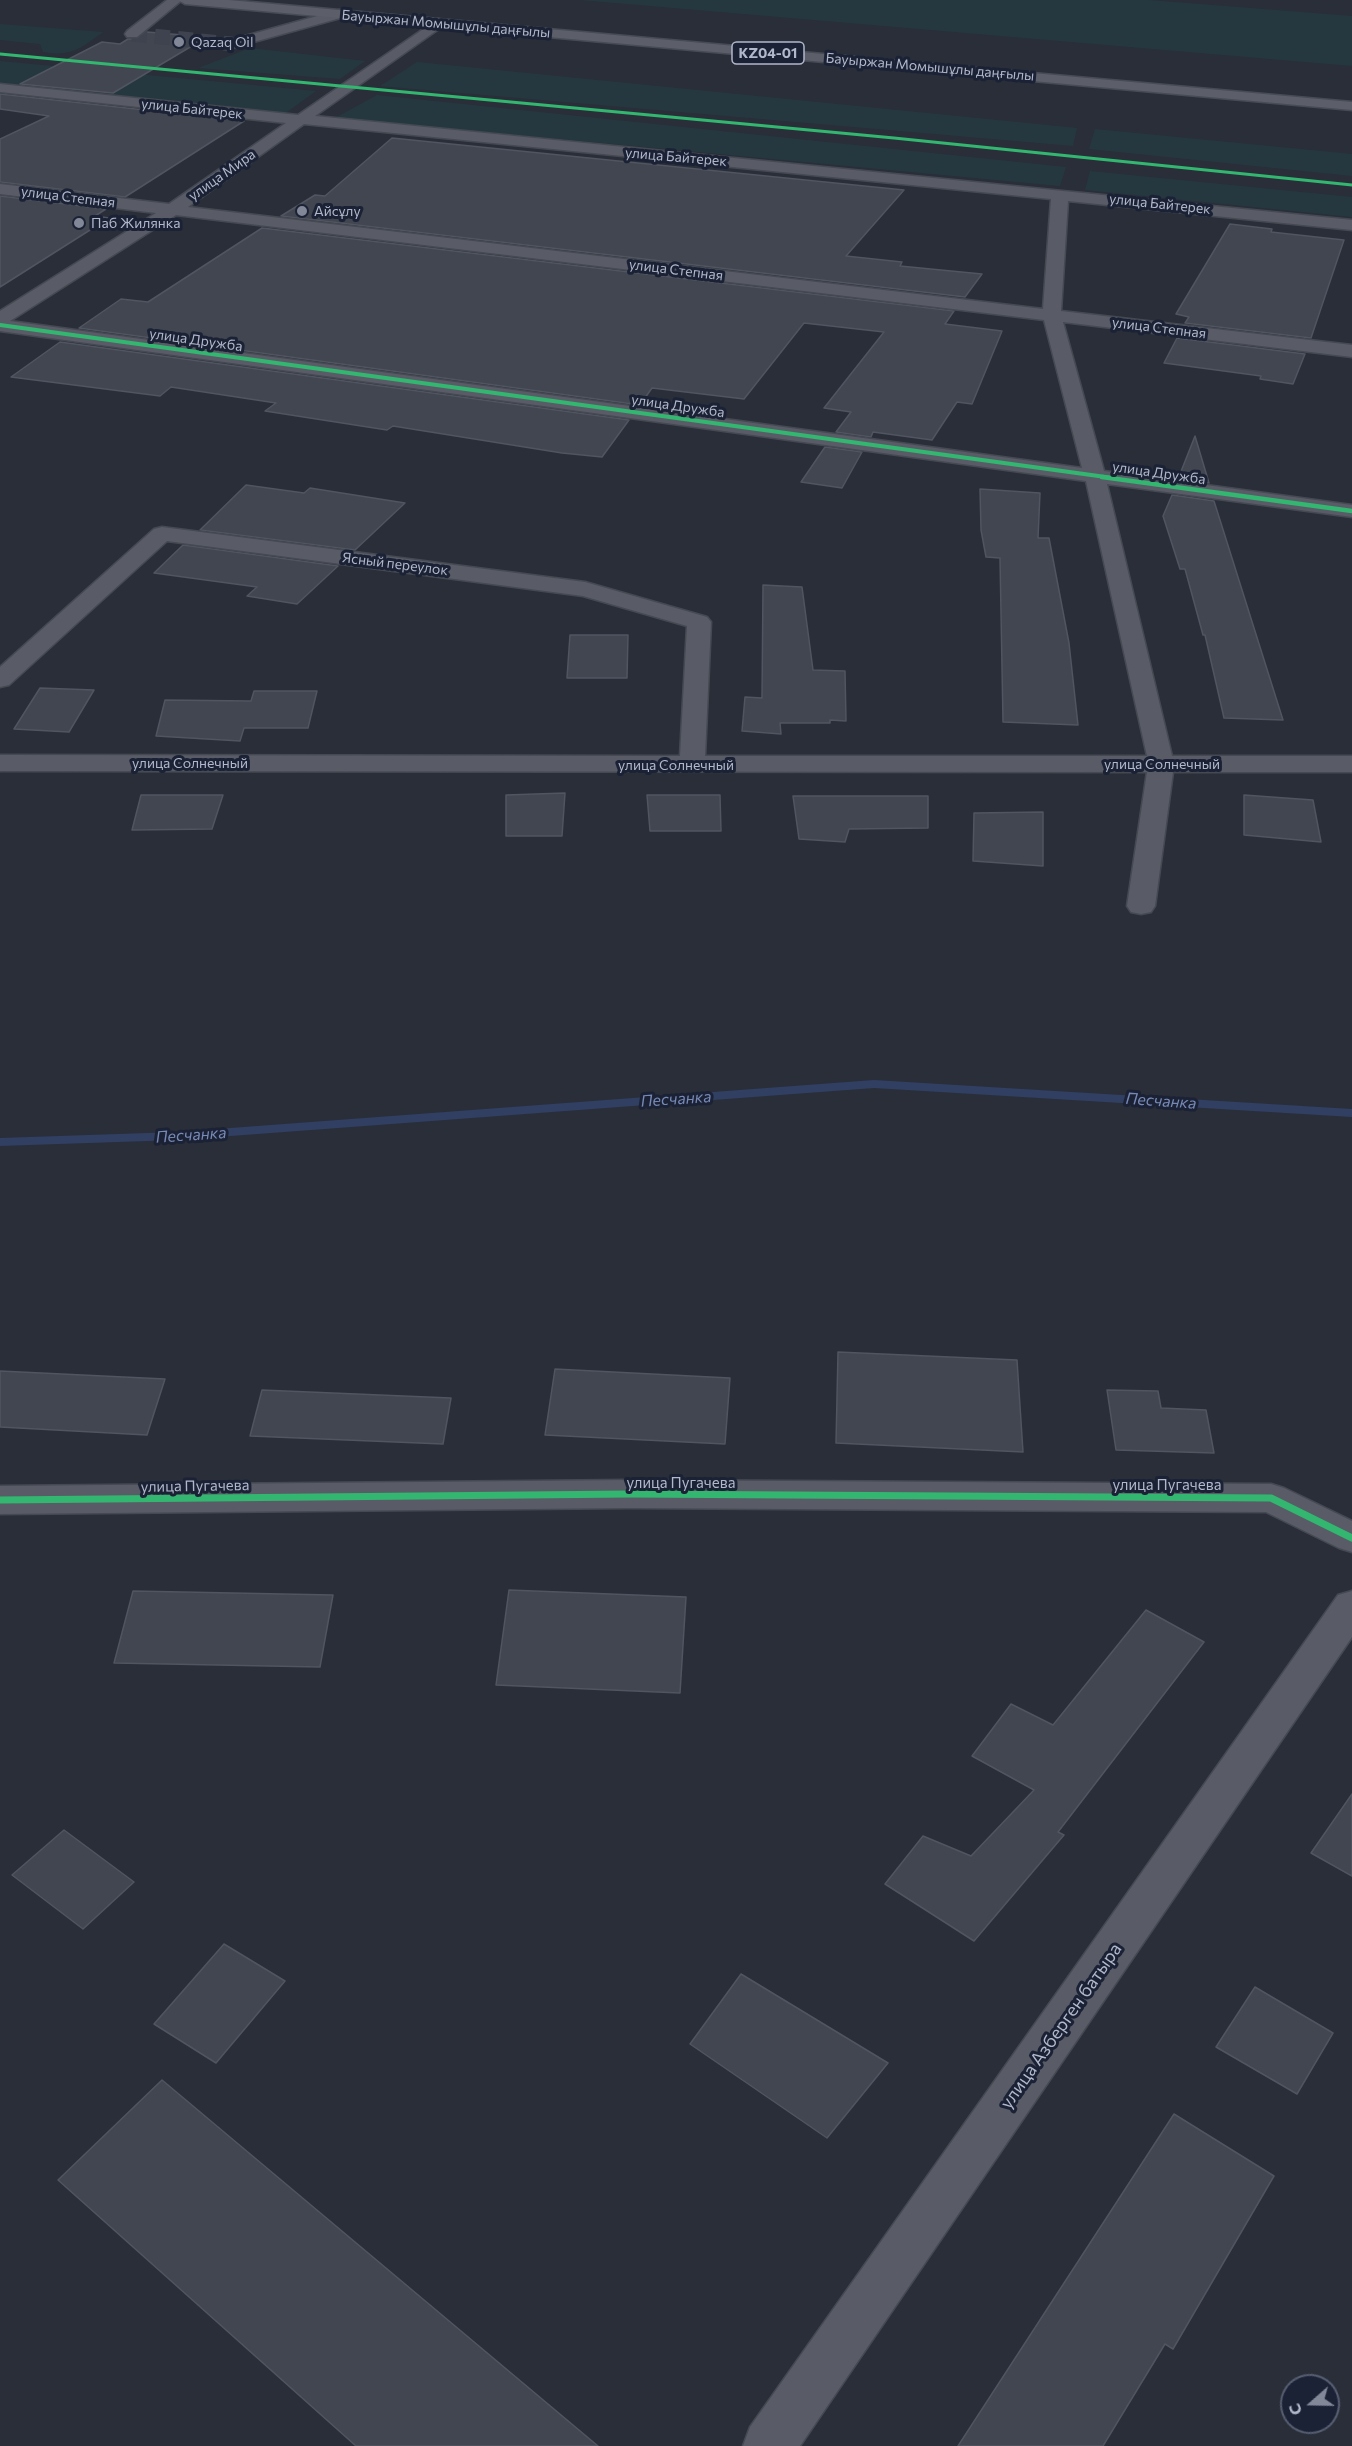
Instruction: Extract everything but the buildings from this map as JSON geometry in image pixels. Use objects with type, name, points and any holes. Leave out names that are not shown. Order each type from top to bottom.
[{"type":"main road","name":"Бауыржан Момышұлы даңғылы","points":[[185,0],[1352,106]]},
{"type":"main road","name":"Бауыржан Момышұлы даңғылы","points":[[315,0],[1352,93]]},
{"type":"street","points":[[132,34],[175,0]]},
{"type":"street","points":[[232,44],[339,14]]},
{"type":"street","name":"улица Мира","points":[[0,319],[172,210],[438,23]]},
{"type":"street","name":"улица Байтерек","points":[[0,88],[298,121],[1060,194],[1352,225]]},
{"type":"street","name":"улица Степная","points":[[0,189],[1352,351]]},
{"type":"street","points":[[1060,194],[1052,315],[1095,476],[1161,764],[1141,906]]},
{"type":"street","name":"улица Дружба","points":[[0,325],[1352,511]]},
{"type":"street","name":"Ясный переулок","points":[[0,680],[162,534],[585,589],[699,622],[692,765]]},
{"type":"street","name":"улица Солнечный","points":[[0,762],[692,765],[1352,764]]},
{"type":"street","name":"улица Пугачева","points":[[0,1500],[618,1494],[1271,1498],[1352,1539]]},
{"type":"street","name":"улица Азберген батыра","points":[[769,2446],[1352,1606]]},
{"type":"shaded area","points":[[580,0],[1149,0],[1352,16],[1352,66]]},
{"type":"shaded area","points":[[0,24],[103,32],[76,50],[53,53],[43,52],[40,44],[0,40]]},
{"type":"shaded area","points":[[250,48],[365,61],[340,79],[198,68]]},
{"type":"shaded area","points":[[0,61],[316,91],[283,115],[0,83]]},
{"type":"shaded area","points":[[417,62],[1077,128],[1073,146],[380,86]]},
{"type":"shaded area","points":[[377,95],[1066,167],[1060,186],[335,118]]},
{"type":"shaded area","points":[[1095,129],[1352,154],[1352,176],[1089,149]]},
{"type":"shaded area","points":[[1090,171],[1352,197],[1352,217],[1085,190]]},
{"type":"waterway","name":"Песчанка","points":[[0,1142],[177,1136],[874,1084],[1352,1113]]},
{"type":"tunnel","points":[[132,34],[232,44]]},
{"type":"cycle path","points":[[0,54],[894,138],[1352,185]]},
{"type":"cycle path","points":[[0,325],[1352,511]]},
{"type":"cycle path","points":[[0,1500],[630,1494],[1271,1498],[1352,1538]]},
{"type":"place","name":"Qazaq Oil","points":[[179,42]]},
{"type":"place","name":"Айсұлу","points":[[302,211]]},
{"type":"place","name":"Паб Жилянка","points":[[79,223]]}]
